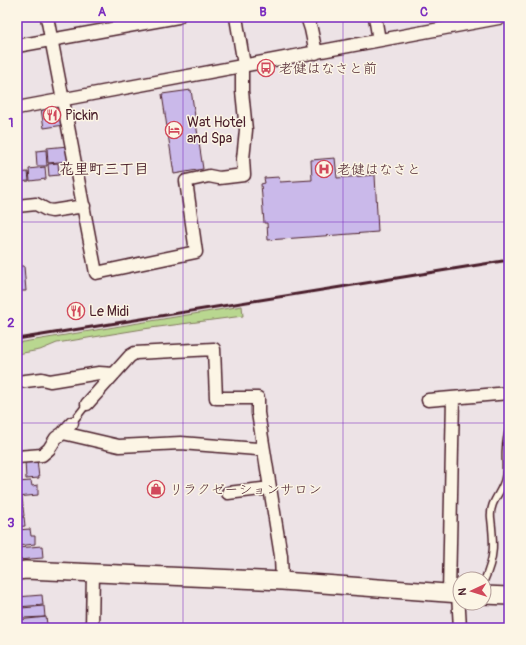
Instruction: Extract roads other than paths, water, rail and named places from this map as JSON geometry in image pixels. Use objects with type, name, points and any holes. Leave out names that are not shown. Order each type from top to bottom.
[{"type":"street","points":[[47,17],[60,93],[63,99],[96,273],[196,252],[186,181],[209,176],[219,178],[244,175],[243,159],[246,130],[242,91],[243,66],[236,17]]},
{"type":"street","points":[[17,46],[178,17]]},
{"type":"street","points":[[307,17],[316,52]]},
{"type":"street","points":[[375,17],[379,40]]},
{"type":"street","points":[[17,108],[483,19],[504,17]]},
{"type":"street","points":[[17,206],[36,204],[52,211],[84,206]]},
{"type":"street","points":[[87,404],[134,353],[214,349],[216,398],[258,398],[258,413],[263,448],[281,556],[282,581]]},
{"type":"street","points":[[17,382],[42,379],[50,381],[98,373],[114,374]]},
{"type":"street","points":[[428,400],[509,393]]},
{"type":"street","points":[[453,398],[455,571]]},
{"type":"street","points":[[17,457],[42,455],[49,449],[56,438],[72,423]]},
{"type":"street","points":[[62,433],[119,446],[181,443],[257,449],[263,448]]},
{"type":"street","points":[[228,493],[270,488]]},
{"type":"street","points":[[17,571],[26,570],[282,581],[452,594]]},
{"type":"street","points":[[92,628],[93,573]]},
{"type":"street","points":[[492,595],[509,596]]},
{"type":"street","points":[[458,611],[460,628]]},
{"type":"lane","points":[[72,423],[87,404]]},
{"type":"lane","points":[[488,571],[492,560],[494,535],[491,519],[494,499],[504,484],[506,478],[506,448],[509,429]]},
{"type":"railway","points":[[17,339],[509,260]]},
{"type":"place","name":"老健はなさと前","points":[[266,68]]},
{"type":"place","name":"Pickin","points":[[52,115]]},
{"type":"place","name":"Wat Hotel and Spa","points":[[174,130]]},
{"type":"place","name":"老健はなさと","points":[[324,169]]},
{"type":"place","name":"Le Midi","points":[[76,311]]},
{"type":"place","name":"リラクゼーションサロン","points":[[156,489]]},
{"type":"district","name":"花里町三丁目","points":[[104,169]]}]
